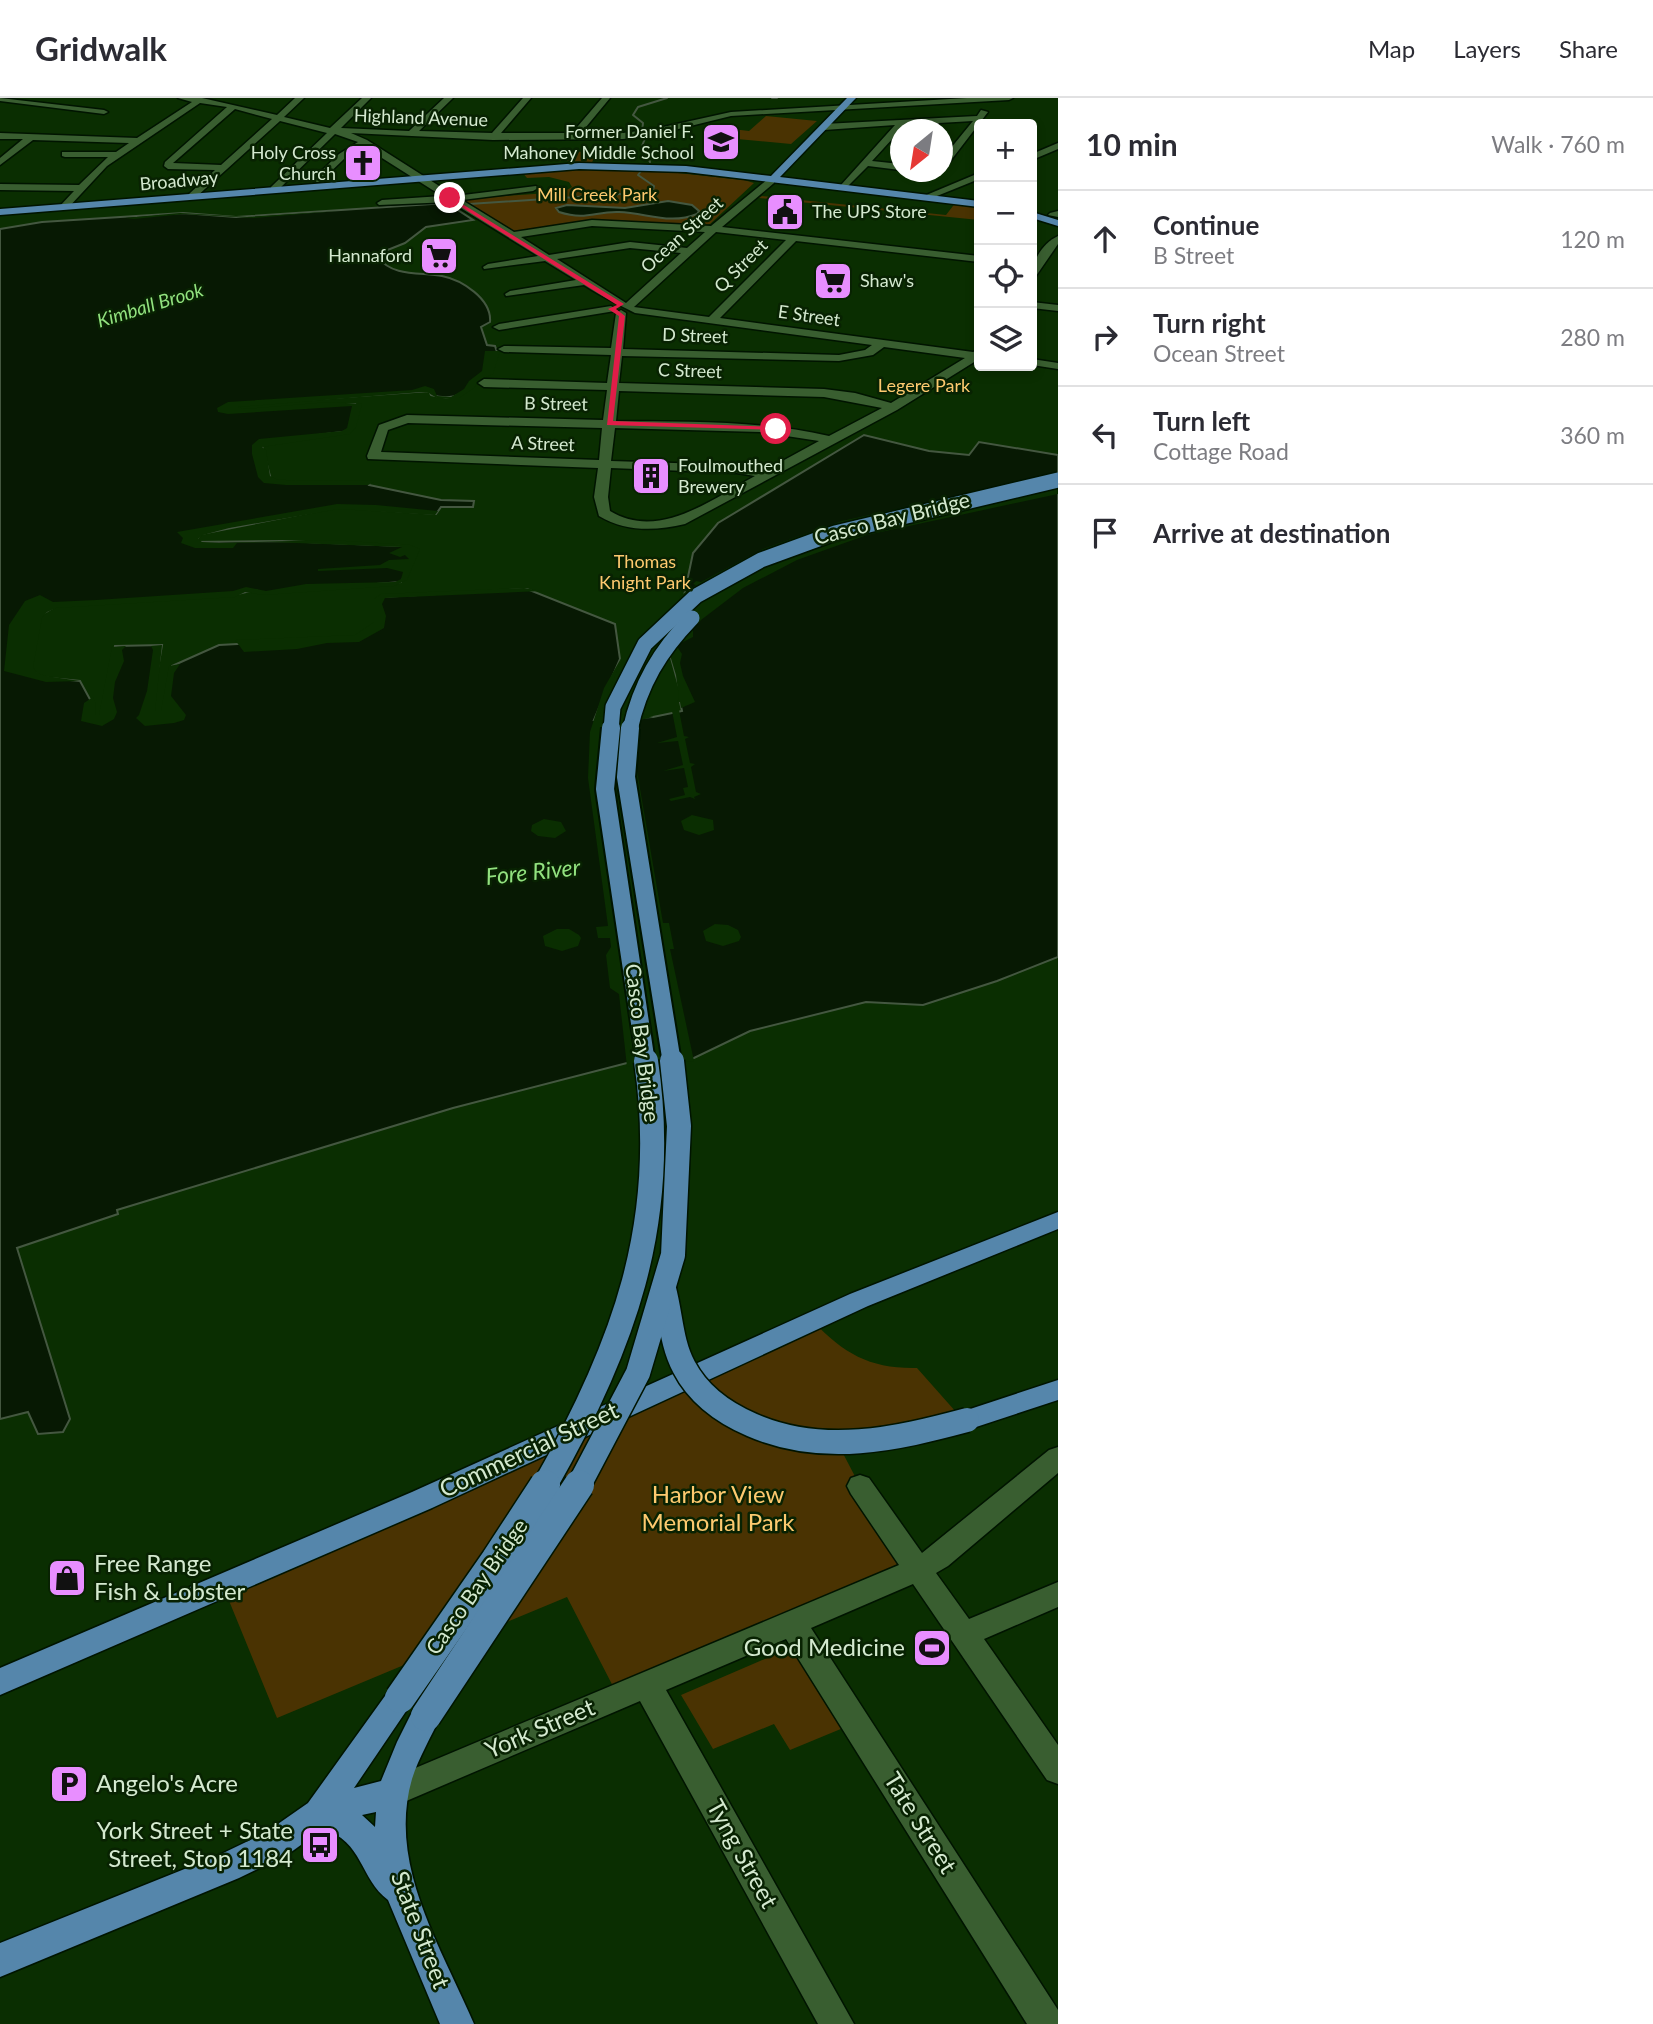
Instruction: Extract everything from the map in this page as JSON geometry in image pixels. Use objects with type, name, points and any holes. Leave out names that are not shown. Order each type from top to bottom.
[{"type":"main road","points":[[772,178],[852,98]]},
{"type":"main road","points":[[772,178],[789,157],[797,153]]},
{"type":"main road","name":"Broadway","points":[[0,212],[361,182],[423,180],[454,174],[567,166],[637,167],[844,187]]},
{"type":"main road","points":[[405,167],[454,174]]},
{"type":"main road","name":"Broadway","points":[[361,182],[423,180],[503,171]]},
{"type":"main road","name":"Broadway","points":[[772,178],[974,201]]},
{"type":"main road","points":[[1037,211],[1057,217]]},
{"type":"main road","points":[[1037,215],[1057,217]]},
{"type":"main road","name":"Casco Bay Bridge","points":[[319,1812],[550,1481],[580,1427],[620,1336],[647,1235],[654,1157],[653,1110],[605,789],[604,761],[611,706],[622,681],[656,633],[678,612],[712,586],[761,559],[860,523],[1058,481]]},
{"type":"main road","name":"Casco Bay Bridge","points":[[393,1792],[403,1762],[426,1716],[589,1470],[638,1373],[673,1255],[679,1126],[673,1070],[626,777],[626,741],[635,702],[652,663],[675,634],[723,593],[797,554],[873,528],[1058,489]]},
{"type":"main road","name":"Commercial Street","points":[[0,1682],[422,1500],[859,1300],[1058,1220]]},
{"type":"main road","points":[[664,1289],[671,1311],[674,1341],[685,1369],[715,1404],[757,1429],[808,1443],[849,1443],[898,1437],[967,1420],[1058,1390]]},
{"type":"main road","name":"York Street","points":[[0,1961],[228,1867],[276,1844],[319,1812],[393,1792]]},
{"type":"main road","name":"State Street","points":[[393,1792],[392,1844],[401,1892],[457,2024]]},
{"type":"main road","points":[[319,1812],[343,1818],[358,1829],[382,1871],[401,1892]]},
{"type":"street","points":[[183,98],[232,103],[278,118],[332,130],[364,142],[624,309],[603,464],[601,497],[606,510],[604,513],[611,519],[636,524],[668,524],[688,516],[893,407],[974,358]]},
{"type":"street","points":[[192,196],[300,98]]},
{"type":"street","points":[[274,189],[367,98]]},
{"type":"street","points":[[410,135],[449,98]]},
{"type":"street","points":[[493,137],[527,98]]},
{"type":"street","points":[[574,137],[606,98]]},
{"type":"street","name":"Highland Avenue","points":[[332,130],[493,137],[643,134],[731,114],[1009,98]]},
{"type":"street","points":[[1,99],[104,112]]},
{"type":"street","points":[[953,153],[994,99]]},
{"type":"street","points":[[64,207],[80,188],[116,155],[200,100]]},
{"type":"street","points":[[73,114],[98,103]]},
{"type":"street","points":[[222,168],[168,166],[232,103]]},
{"type":"street","points":[[953,119],[980,118]]},
{"type":"street","points":[[824,127],[890,123]]},
{"type":"street","points":[[953,131],[974,135]]},
{"type":"street","points":[[0,136],[137,141]]},
{"type":"street","points":[[0,162],[32,137]]},
{"type":"street","points":[[844,187],[890,138]]},
{"type":"street","points":[[317,180],[342,156],[364,142]]},
{"type":"street","points":[[1037,154],[1054,149]]},
{"type":"street","points":[[65,154],[116,155]]},
{"type":"street","points":[[866,163],[890,166]]},
{"type":"street","points":[[953,172],[974,174]]},
{"type":"street","points":[[929,196],[974,177]]},
{"type":"street","name":"Ocean Street","points":[[624,309],[772,178]]},
{"type":"street","points":[[0,187],[80,188]]},
{"type":"street","points":[[382,204],[450,199],[533,188]]},
{"type":"street","points":[[510,236],[592,223],[714,229],[974,258]]},
{"type":"street","points":[[1048,248],[1046,244],[1050,236],[1058,229]]},
{"type":"street","name":"Q Street","points":[[712,320],[795,237]]},
{"type":"street","points":[[1037,263],[1058,239]]},
{"type":"street","points":[[488,267],[630,244],[690,251]]},
{"type":"street","points":[[510,294],[584,282]]},
{"type":"street","points":[[1037,306],[1058,308]]},
{"type":"street","name":"E Street","points":[[499,327],[624,309],[974,354]]},
{"type":"street","name":"D Street","points":[[504,349],[839,358],[869,353],[881,343]]},
{"type":"street","points":[[1037,363],[1058,366]]},
{"type":"street","name":"C Street","points":[[484,383],[824,393],[855,397],[893,407]]},
{"type":"street","name":"B Street","points":[[407,419],[776,429],[830,440]]},
{"type":"street","name":"A Street","points":[[407,419],[383,428],[373,456],[603,464],[675,472],[744,469],[767,474]]},
{"type":"street","name":"York Street","points":[[393,1792],[917,1570],[938,1558],[1058,1458]]},
{"type":"street","points":[[860,1486],[1058,1770]]},
{"type":"street","points":[[964,1635],[1058,1594]]},
{"type":"street","name":"Tate Street","points":[[792,1623],[1047,2024]]},
{"type":"street","name":"Tyng Street","points":[[646,1685],[837,2024]]},
{"type":"green space","points":[[766,116],[817,121],[791,144],[705,136],[716,127],[749,131]]},
{"type":"green space","points":[[552,149],[583,152],[594,159],[592,162],[550,160]]},
{"type":"green space","name":"Mill Creek Park","points":[[560,169],[650,170],[754,183],[710,224],[705,225],[607,220],[512,232],[461,199],[563,192],[572,187],[569,182],[549,177],[527,178],[522,172]]},
{"type":"green space","points":[[762,196],[946,215],[956,202],[974,205],[974,220],[759,198]]},
{"type":"green space","name":"Harbor View Memorial Park","points":[[814,1322],[836,1343],[860,1357],[886,1366],[917,1368],[956,1412],[835,1438],[860,1486],[917,1570],[618,1696],[567,1597],[277,1718],[223,1586]]},
{"type":"green space","points":[[795,1646],[848,1726],[790,1750],[774,1724],[713,1749],[681,1695]]},
{"type":"water","points":[[668,201],[692,205],[699,211],[687,217],[668,218],[619,212],[577,216],[559,212],[556,208],[567,205],[625,208]]},
{"type":"water","name":"Fore River","points":[[447,203],[473,220],[426,227],[405,243],[380,253],[379,258],[400,271],[450,278],[467,286],[481,298],[490,322],[481,327],[487,345],[495,346],[497,352],[490,372],[471,382],[473,386],[468,390],[448,397],[431,395],[429,391],[232,405],[226,408],[246,411],[355,404],[350,431],[261,442],[271,480],[289,483],[370,482],[369,485],[441,500],[474,501],[473,507],[441,507],[436,514],[338,507],[201,534],[195,542],[282,541],[402,546],[417,551],[401,582],[264,593],[255,590],[233,595],[56,606],[38,617],[30,668],[39,677],[80,681],[92,703],[91,717],[102,717],[115,646],[162,645],[150,714],[164,715],[172,666],[219,645],[356,638],[377,624],[381,597],[527,589],[615,624],[620,659],[594,720],[653,717],[682,711],[680,702],[683,701],[671,658],[693,553],[718,523],[864,435],[929,451],[969,455],[979,442],[1058,455],[1058,957],[997,981],[923,1005],[866,1002],[750,1031],[694,1058],[627,1063],[453,1108],[117,1210],[118,1214],[17,1248],[70,1419],[63,1432],[38,1434],[28,1412],[0,1419],[0,229],[42,222],[183,213],[236,217]]},
{"type":"pier","points":[[339,211],[254,218],[184,214],[125,218],[180,213],[247,217]]},
{"type":"pier","points":[[485,351],[500,351],[493,374],[478,381],[474,388],[459,398],[437,398],[427,392],[421,392],[238,407],[244,409],[329,402],[362,404],[356,427],[350,434],[262,447],[266,450],[270,476],[276,479],[374,482],[368,485],[264,483],[258,477],[252,454],[252,445],[259,439],[342,431],[347,428],[352,406],[228,414],[218,412],[217,408],[228,402],[412,390],[425,386],[434,389],[437,396],[451,397],[464,389],[469,381],[482,371]]},
{"type":"pier","points":[[1058,474],[1058,494],[867,535],[797,560],[743,588],[701,620],[693,628],[693,637],[679,644],[683,676],[695,702],[681,708],[680,702],[677,702],[679,698],[676,675],[670,655],[667,658],[680,596],[696,585],[693,584],[696,581],[701,582],[763,549],[842,521]]},
{"type":"pier","points":[[337,504],[438,511],[435,515],[339,509],[229,528],[198,539],[202,542],[219,543],[330,540],[410,545],[420,549],[407,580],[394,586],[263,595],[245,592],[235,597],[56,608],[42,618],[33,667],[37,673],[46,676],[80,681],[46,682],[4,671],[9,625],[25,601],[40,595],[53,602],[233,591],[246,587],[266,591],[306,584],[395,582],[401,579],[403,572],[387,568],[318,569],[380,565],[389,560],[409,559],[405,555],[400,557],[389,553],[402,547],[269,542],[237,543],[233,548],[195,548],[181,543],[183,538],[177,532]]},
{"type":"pier","points":[[524,588],[542,591],[385,598],[382,604],[386,616],[384,628],[359,642],[244,652],[235,640],[355,635],[374,622],[374,599],[381,594]]},
{"type":"pier","points":[[162,645],[155,711],[161,711],[169,666],[180,664],[174,673],[171,696],[186,715],[184,720],[174,723],[145,726],[136,718],[147,691],[153,650],[151,646]]},
{"type":"pier","points":[[126,646],[122,650],[124,661],[115,682],[113,698],[117,712],[114,719],[102,726],[81,721],[84,703],[93,697],[96,703],[95,715],[99,715],[112,647]]},
{"type":"pier","points":[[623,655],[599,717],[641,713],[653,717],[640,720],[636,750],[637,771],[663,923],[669,923],[674,949],[670,949],[694,1061],[627,1067],[619,994],[610,988],[606,955],[611,947],[610,938],[598,938],[596,927],[608,926],[588,778],[590,732],[604,688]]},
{"type":"pier","points":[[679,710],[684,736],[689,737],[685,739],[690,763],[695,764],[691,767],[696,792],[701,794],[694,797],[695,799],[690,797],[671,801],[669,799],[685,795],[683,788],[688,787],[684,768],[663,771],[683,765],[678,741],[657,743],[677,737],[672,711]]},
{"type":"pier","points":[[692,815],[713,820],[714,830],[699,835],[684,830],[681,821]]},
{"type":"pier","points":[[544,819],[561,822],[566,831],[555,838],[538,836],[531,831],[532,825]]},
{"type":"pier","points":[[715,924],[728,925],[738,930],[741,937],[739,941],[723,946],[706,941],[703,931]]},
{"type":"pier","points":[[557,929],[569,929],[579,935],[581,938],[578,946],[562,951],[545,946],[543,936]]},
{"type":"waterway","name":"Kimball Brook","points":[[642,132],[643,123],[633,115],[638,107],[667,98]]},
{"type":"waterway","name":"Kimball Brook","points":[[772,98],[777,98]]},
{"type":"waterway","name":"Kimball Brook","points":[[646,136],[642,146],[650,162]]},
{"type":"waterway","name":"Kimball Brook","points":[[641,171],[638,175],[654,186],[653,190]]},
{"type":"waterway","name":"Kimball Brook","points":[[469,204],[651,192]]},
{"type":"place","name":"Former Daniel F. Mahoney Middle School","points":[[721,142]]},
{"type":"place","name":"Holy Cross Church","points":[[363,163]]},
{"type":"place","name":"The UPS Store","points":[[785,212]]},
{"type":"place","name":"Hannaford","points":[[439,256]]},
{"type":"place","name":"Shaw's","points":[[833,281]]},
{"type":"place","name":"Foulmouthed Brewery","points":[[651,476]]},
{"type":"place","name":"Free Range Fish & Lobster","points":[[67,1578]]},
{"type":"place","name":"Good Medicine","points":[[932,1648]]},
{"type":"place","name":"Angelo's Acre","points":[[69,1784]]},
{"type":"place","name":"York Street + State Street, Stop 1184","points":[[320,1845]]},
{"type":"route","points":[[450,198],[622,305],[611,309],[622,316],[609,423],[776,429]]},
{"type":"park label","name":"Legere Park","points":[[924,386]]},
{"type":"park label","name":"Thomas Knight Park","points":[[645,572]]}]
